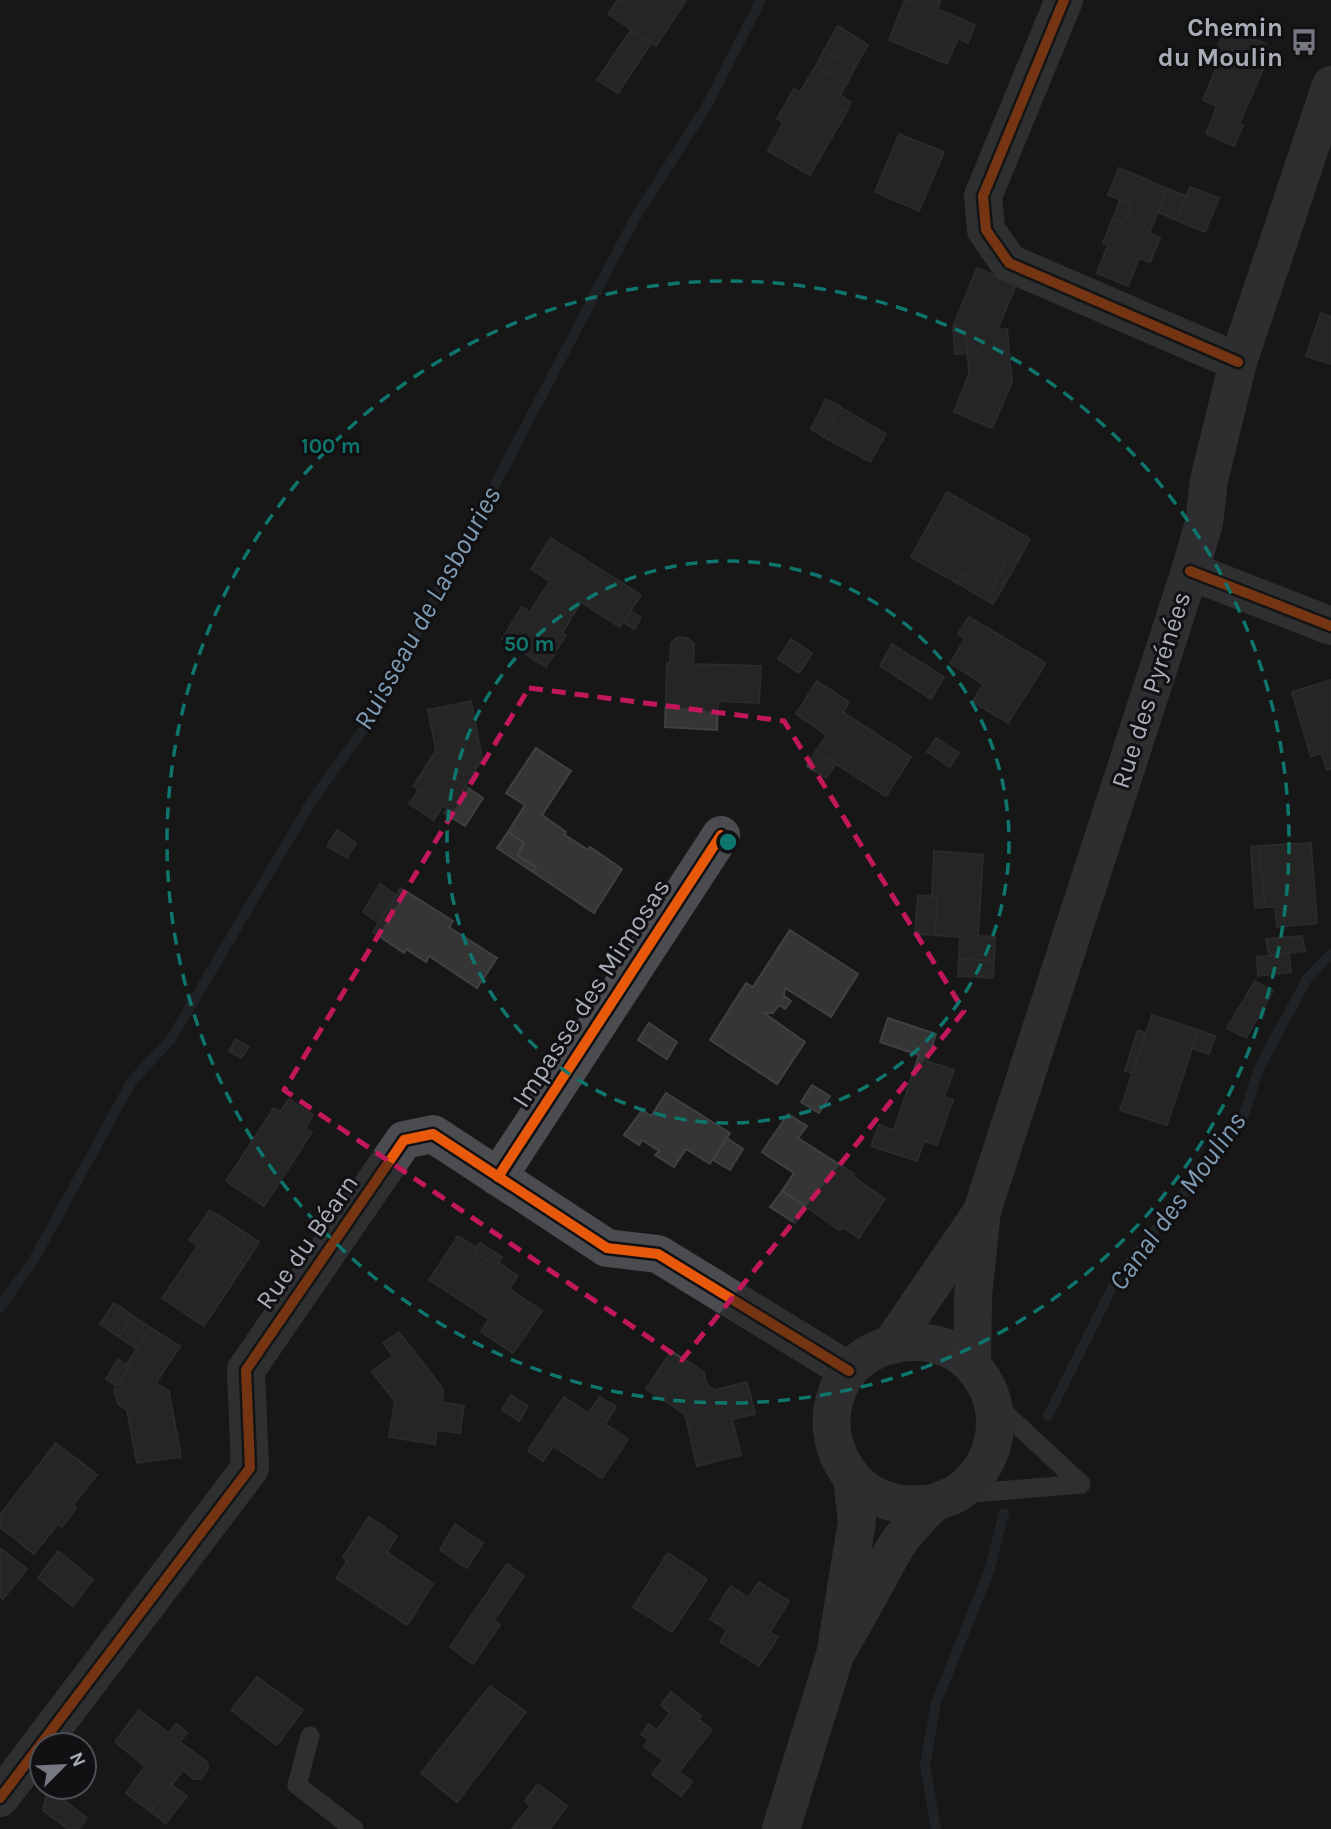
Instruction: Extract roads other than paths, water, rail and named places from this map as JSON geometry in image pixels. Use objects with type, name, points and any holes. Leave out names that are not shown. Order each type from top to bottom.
[{"type":"main road","name":"Rue des Pyrénées","points":[[972,1365],[973,1296],[982,1211],[1190,571],[1238,362],[1324,126],[1331,85]]},
{"type":"main road","name":"Rue des Pyrénées","points":[[892,1343],[982,1211]]},
{"type":"main road","points":[[835,1655],[898,1542],[944,1499],[971,1482],[984,1465],[993,1445],[996,1424],[993,1402],[985,1382],[972,1365],[955,1352],[935,1343],[892,1343],[868,1354],[849,1371],[835,1396],[831,1425],[837,1454],[852,1479],[870,1493],[890,1502],[911,1506],[944,1499]]},
{"type":"main road","points":[[781,1829],[835,1655],[857,1522],[852,1479]]},
{"type":"street","points":[[1064,0],[983,195],[986,230],[1009,263],[1238,362]]},
{"type":"street","points":[[1190,571],[1331,626]]},
{"type":"street","name":"Impasse des Mimosas","points":[[498,1177],[721,835]]},
{"type":"street","name":"Rue du Béarn","points":[[0,1798],[250,1468],[246,1370],[404,1140],[433,1134],[607,1248],[657,1254],[849,1371]]},
{"type":"lane","points":[[944,1499],[1081,1484],[993,1402]]},
{"type":"lane","points":[[310,1736],[297,1785],[354,1829]]},
{"type":"waterway","name":"Ruisseau de Lasbouries","points":[[0,1307],[33,1261],[132,1081],[171,1039],[311,802],[375,713],[635,218],[706,107],[761,0]]},
{"type":"waterway","name":"Canal des Moulins","points":[[1048,1416],[1117,1278],[1243,1118],[1259,1068],[1307,979],[1331,954]]},
{"type":"waterway","name":"Canal des Moulins","points":[[936,1829],[925,1765],[936,1703],[989,1571],[1004,1513]]},
{"type":"place","name":"Chemin du Moulin","points":[[1304,42]]}]
